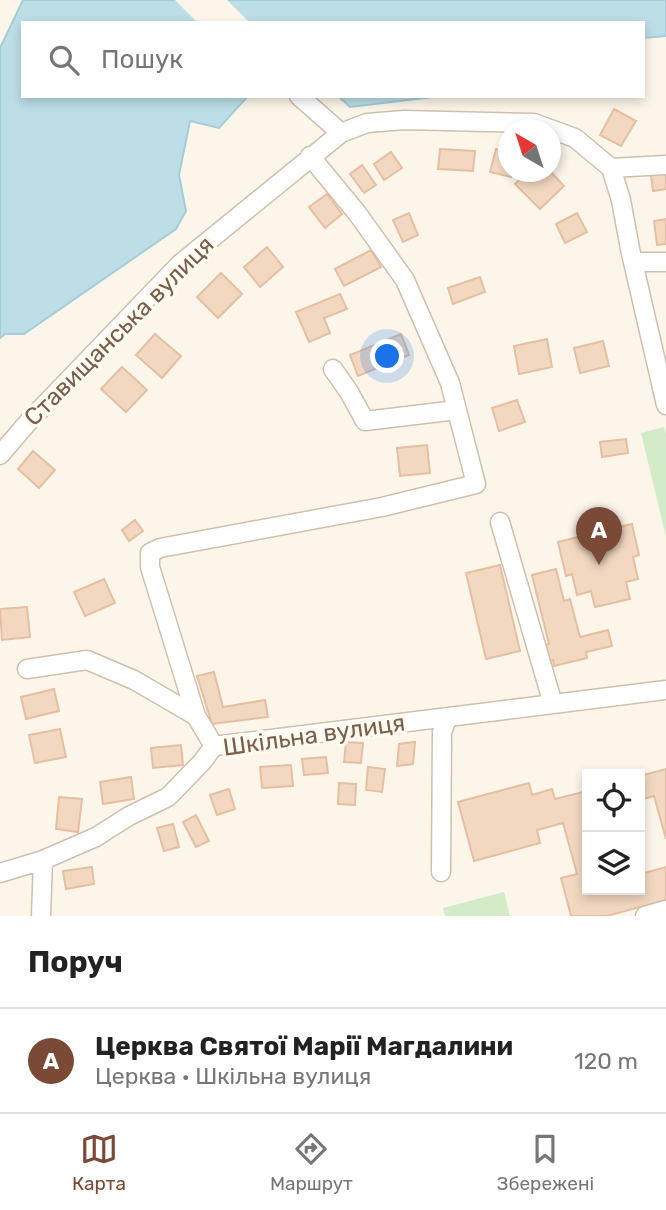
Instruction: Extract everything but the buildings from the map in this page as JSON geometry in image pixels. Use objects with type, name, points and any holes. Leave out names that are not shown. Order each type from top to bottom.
[{"type":"street","points":[[301,98],[341,133]]},
{"type":"street","name":"Ставищанська вулиця","points":[[0,455],[30,419],[180,264],[341,133],[367,123],[404,120],[534,123],[575,138],[611,168]]},
{"type":"street","points":[[214,746],[195,716],[150,567],[150,553],[160,548],[382,507],[476,484],[450,383],[405,280],[357,213],[310,156]]},
{"type":"street","points":[[666,165],[611,168],[621,200],[666,405]]},
{"type":"street","points":[[633,262],[666,262]]},
{"type":"street","points":[[333,369],[365,421],[457,410]]},
{"type":"street","points":[[500,522],[553,704]]},
{"type":"street","name":"Шкільна вулиця","points":[[27,669],[88,660],[134,680],[195,716]]},
{"type":"street","name":"Шкільна вулиця","points":[[0,873],[43,860],[96,837],[129,816],[168,797],[214,746],[666,691]]},
{"type":"street","points":[[441,872],[442,732],[448,717]]},
{"type":"street","points":[[41,916],[43,860]]},
{"type":"street","points":[[645,916],[666,910]]},
{"type":"green space","points":[[664,427],[666,435],[666,537],[641,433]]},
{"type":"green space","points":[[504,892],[510,916],[445,916],[443,908]]},
{"type":"water","points":[[23,0],[666,0],[666,36],[645,38],[645,21],[21,21],[21,98],[246,98],[219,128],[190,121],[179,175],[186,211],[176,229],[24,334],[5,334],[0,338],[0,48]]},
{"type":"water","points":[[340,98],[424,98],[350,107]]},
{"type":"pier","points":[[175,0],[227,0],[248,21],[196,21]]},
{"type":"place","name":"Церква Святої Марії Магдалини","points":[[599,565]]}]
